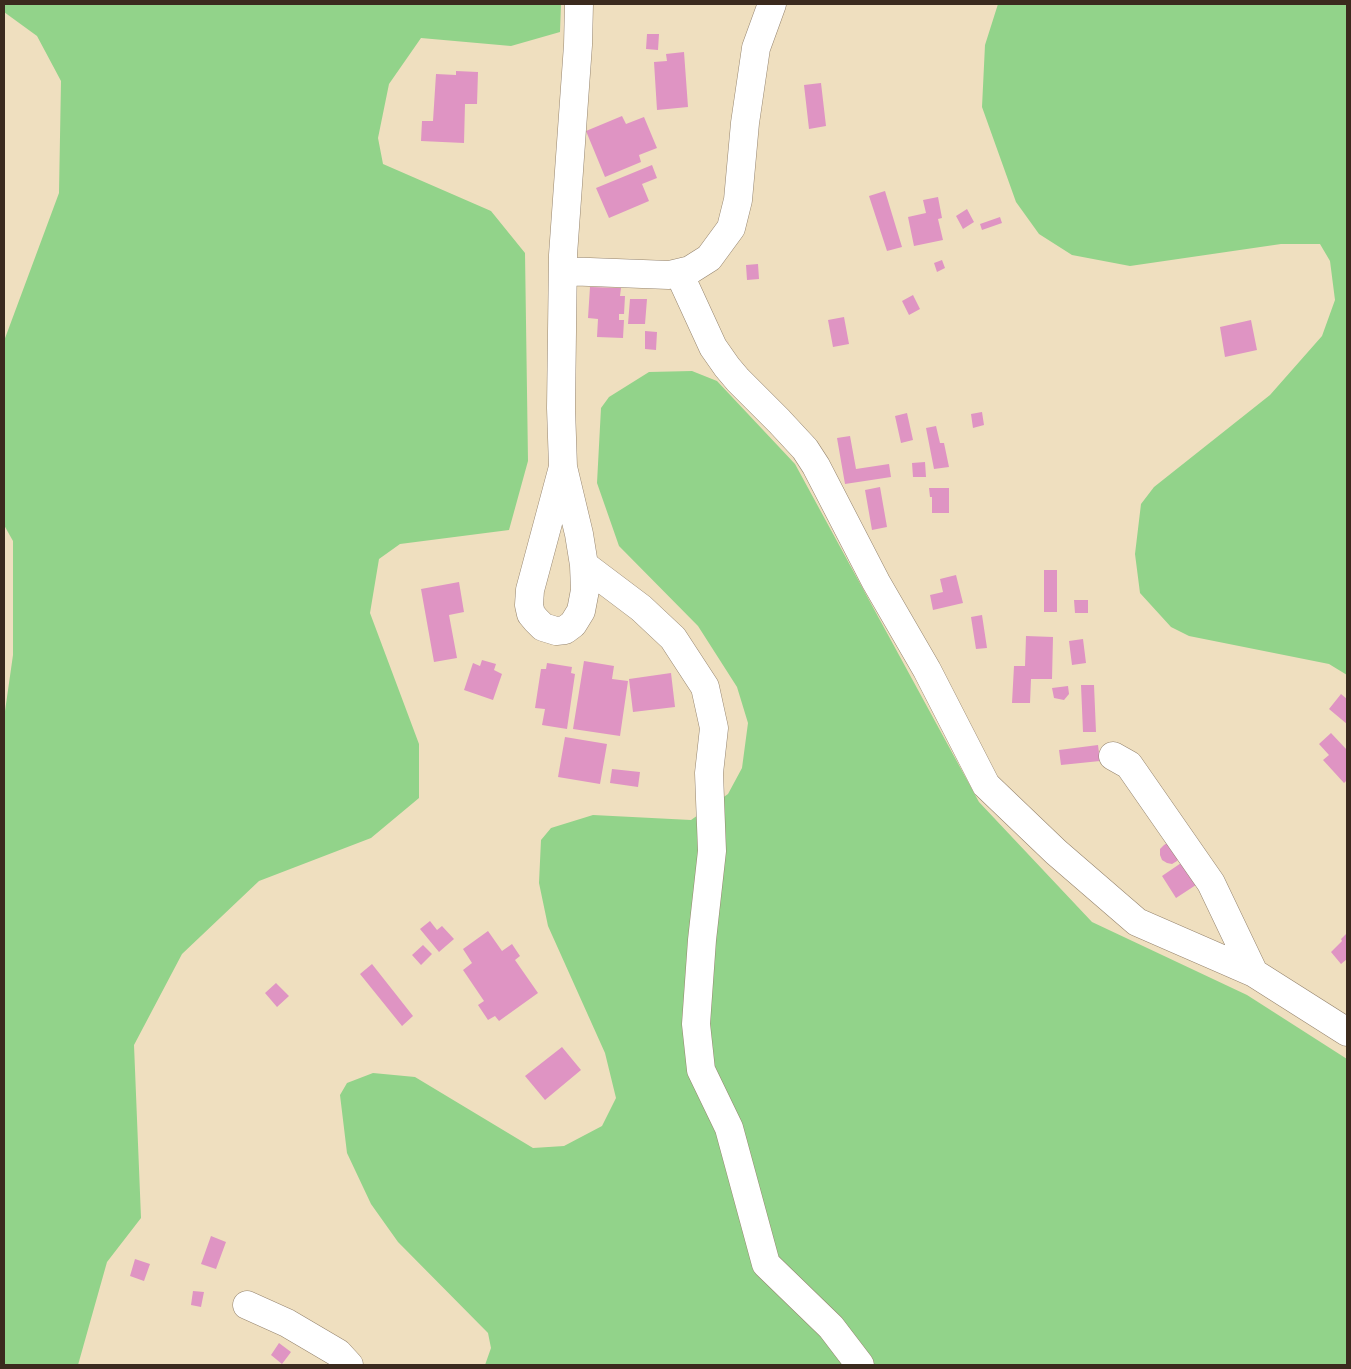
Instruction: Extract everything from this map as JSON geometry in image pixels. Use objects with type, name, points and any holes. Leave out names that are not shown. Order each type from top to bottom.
[{"type":"street","points":[[562,467],[530,590],[529,605],[531,614],[536,620],[543,626],[556,631],[565,630],[574,624],[581,611],[585,590],[584,565],[579,534],[562,467],[561,408],[563,271],[579,4]]},
{"type":"street","points":[[563,271],[669,275],[690,270],[709,258],[731,228],[738,200],[745,123],[756,48],[772,4]]},
{"type":"street","points":[[679,273],[714,347],[727,367],[805,449],[816,466],[876,582],[928,670],[986,784],[1056,852],[1137,922],[1254,973],[1347,1032]]},
{"type":"street","points":[[584,565],[640,608],[672,638],[705,687],[714,728],[708,773],[712,851],[702,940],[696,1024],[701,1070],[729,1128],[766,1264],[831,1327],[860,1365]]},
{"type":"street","points":[[1113,756],[1130,765],[1211,883],[1254,973]]},
{"type":"street","points":[[247,1305],[287,1323],[338,1353],[349,1365]]},
{"type":"green space","points":[[4,4],[561,4],[560,32],[511,46],[421,38],[389,84],[378,138],[383,164],[491,211],[525,253],[528,461],[509,530],[400,544],[379,559],[370,613],[419,744],[419,798],[371,838],[259,881],[182,954],[134,1045],[141,1218],[107,1262],[78,1365],[4,1365],[4,718],[13,655],[13,541],[4,525],[4,341],[59,193],[61,81],[37,36],[4,12]]},
{"type":"green space","points":[[998,4],[1347,4],[1347,675],[1329,664],[1189,636],[1171,627],[1140,593],[1135,554],[1141,504],[1154,487],[1270,395],[1322,336],[1335,300],[1330,261],[1320,244],[1281,244],[1130,266],[1072,255],[1039,234],[1016,202],[982,107],[985,45]]},
{"type":"green space","points":[[692,371],[717,381],[795,464],[979,802],[1092,922],[1247,995],[1347,1059],[1347,1365],[485,1365],[491,1348],[488,1333],[398,1242],[371,1204],[347,1153],[340,1095],[347,1083],[373,1073],[415,1077],[533,1148],[564,1146],[602,1126],[616,1098],[605,1053],[548,926],[539,883],[541,840],[551,828],[593,815],[691,820],[728,794],[742,768],[748,723],[737,687],[698,626],[619,546],[597,483],[601,408],[609,397],[649,372]]},
{"type":"building","points":[[647,34],[659,34],[658,50],[646,49]]},
{"type":"building","points":[[684,52],[688,107],[657,110],[654,62],[667,61],[666,54]]},
{"type":"building","points":[[456,71],[478,72],[477,104],[465,104],[464,143],[421,141],[422,121],[433,121],[436,74],[456,75]]},
{"type":"building","points":[[821,83],[826,126],[809,129],[804,85]]},
{"type":"building","points":[[622,116],[626,124],[644,117],[657,148],[639,155],[641,162],[605,177],[586,131]]},
{"type":"building","points":[[652,165],[657,178],[642,184],[649,201],[609,218],[596,188]]},
{"type":"building","points":[[885,191],[902,247],[887,251],[869,196]]},
{"type":"building","points":[[938,197],[942,218],[938,219],[943,240],[914,246],[908,217],[926,213],[923,200]]},
{"type":"building","points":[[967,209],[974,222],[963,229],[956,216]]},
{"type":"building","points":[[1000,217],[1002,223],[982,230],[980,224]]},
{"type":"building","points":[[942,260],[945,268],[937,272],[934,263]]},
{"type":"building","points":[[758,264],[759,279],[747,280],[746,265]]},
{"type":"building","points":[[590,287],[621,288],[620,296],[625,296],[624,314],[619,314],[619,320],[624,320],[623,338],[597,337],[598,319],[588,318]]},
{"type":"building","points":[[913,295],[920,309],[909,315],[902,301]]},
{"type":"building","points":[[630,299],[647,299],[645,324],[628,324]]},
{"type":"building","points":[[844,317],[849,344],[833,347],[828,320]]},
{"type":"building","points":[[1251,320],[1257,350],[1225,357],[1220,327]]},
{"type":"building","points":[[645,331],[657,332],[656,350],[645,349]]},
{"type":"building","points":[[982,412],[984,425],[973,428],[971,414]]},
{"type":"building","points":[[907,413],[913,440],[901,443],[895,416]]},
{"type":"building","points":[[936,426],[940,443],[944,443],[949,467],[934,469],[926,428]]},
{"type":"building","points":[[850,436],[856,469],[889,464],[891,477],[845,484],[837,438]]},
{"type":"building","points":[[925,462],[926,477],[913,477],[912,463]]},
{"type":"building","points":[[880,487],[887,527],[872,530],[865,490]]},
{"type":"building","points":[[929,488],[949,488],[949,513],[932,513],[932,497],[930,497]]},
{"type":"building","points":[[1044,570],[1057,570],[1057,612],[1044,612]]},
{"type":"building","points":[[956,575],[963,603],[933,610],[930,595],[943,592],[940,579]]},
{"type":"building","points":[[459,582],[464,612],[449,615],[457,658],[434,662],[421,589]]},
{"type":"building","points":[[1074,600],[1088,600],[1088,613],[1075,613]]},
{"type":"building","points":[[982,615],[987,648],[976,649],[971,617]]},
{"type":"building","points":[[1026,636],[1053,637],[1052,679],[1031,679],[1030,703],[1012,703],[1014,666],[1025,666]]},
{"type":"building","points":[[1083,639],[1086,663],[1072,665],[1069,641]]},
{"type":"building","points":[[482,660],[496,664],[494,670],[502,674],[493,700],[464,690],[473,663],[480,666]]},
{"type":"building","points":[[584,661],[614,666],[612,679],[628,681],[620,736],[573,729]]},
{"type":"building","points":[[547,663],[572,667],[571,673],[575,674],[567,729],[542,725],[545,709],[535,708],[541,669],[546,669]]},
{"type":"building","points":[[671,673],[675,707],[633,712],[629,679]]},
{"type":"building","points":[[1081,685],[1094,685],[1096,732],[1083,732]]},
{"type":"building","points":[[1068,686],[1069,694],[1064,700],[1054,698],[1052,688]]},
{"type":"building","points":[[1341,694],[1347,699],[1347,724],[1329,709]]},
{"type":"building","points":[[1331,733],[1347,750],[1347,780],[1344,783],[1323,760],[1329,755],[1319,744]]},
{"type":"building","points":[[565,737],[607,744],[600,784],[558,777]]},
{"type":"building","points":[[1098,745],[1100,761],[1061,765],[1059,750]]},
{"type":"building","points":[[612,769],[640,772],[638,787],[610,783]]},
{"type":"building","points":[[1169,842],[1180,856],[1172,864],[1162,860],[1160,855],[1160,849]]},
{"type":"building","points":[[1184,861],[1199,883],[1176,898],[1162,876]]},
{"type":"building","points":[[430,921],[437,930],[442,926],[454,939],[439,952],[420,929]]},
{"type":"building","points":[[488,931],[502,951],[512,944],[520,956],[515,960],[538,993],[499,1021],[495,1016],[488,1020],[478,1005],[484,1001],[463,970],[472,963],[463,949]]},
{"type":"building","points":[[1347,933],[1347,959],[1341,964],[1331,952]]},
{"type":"building","points":[[423,945],[432,954],[421,965],[412,955]]},
{"type":"building","points":[[372,964],[413,1016],[402,1026],[360,974]]},
{"type":"building","points":[[276,983],[289,996],[277,1007],[265,993]]},
{"type":"building","points":[[562,1047],[581,1070],[545,1100],[525,1076]]},
{"type":"building","points":[[211,1236],[226,1242],[216,1269],[201,1264]]},
{"type":"building","points":[[135,1259],[150,1264],[144,1281],[130,1276]]},
{"type":"building","points":[[193,1291],[204,1292],[201,1307],[191,1305]]},
{"type":"building","points":[[279,1343],[291,1352],[282,1364],[271,1355]]}]
